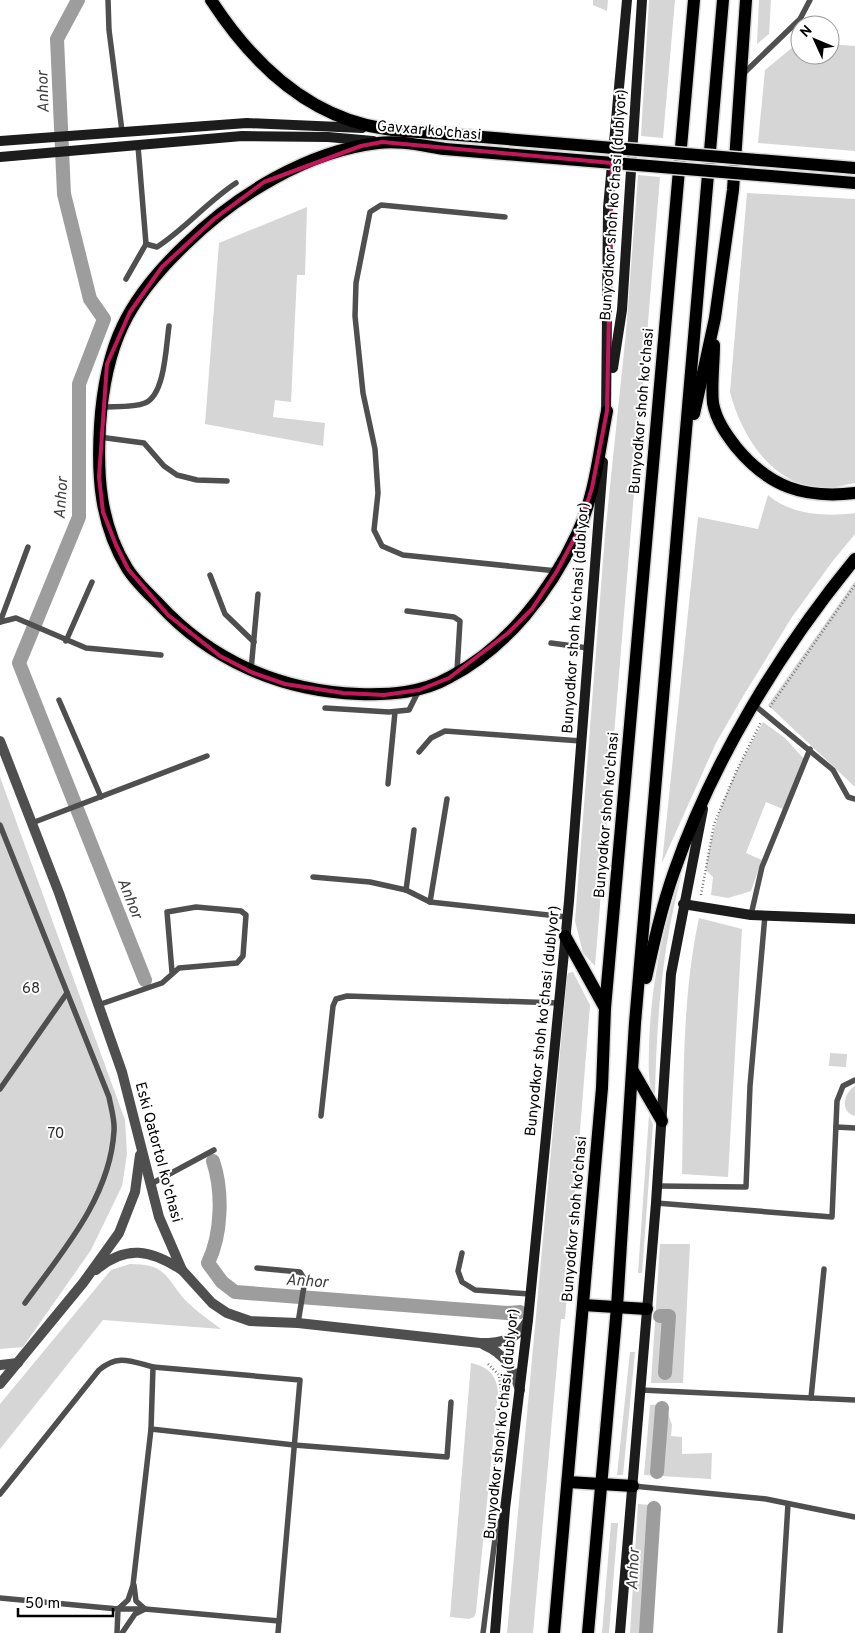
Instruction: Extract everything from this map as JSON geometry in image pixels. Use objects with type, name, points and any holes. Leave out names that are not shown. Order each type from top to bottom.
[{"type":"main road","points":[[211,0],[256,57],[298,95],[330,113],[386,129]]},
{"type":"main road","name":"Bunyodkor shoh ko'chasi","points":[[554,1633],[602,1088],[605,1008],[694,0]]},
{"type":"main road","points":[[588,1633],[617,1307],[635,1023],[723,0]]},
{"type":"main road","points":[[683,465],[715,318],[733,190],[746,0]]},
{"type":"main road","name":"Gavxar ko'chasi","points":[[386,129],[855,168]]},
{"type":"main road","points":[[382,142],[343,151],[264,182],[238,200],[190,240],[162,267],[140,297],[121,328],[107,364],[101,407],[99,477],[103,512],[128,569],[168,615],[192,636],[220,656],[251,672],[285,684],[343,693],[384,695],[419,690],[457,673],[481,658],[532,609],[557,571],[578,532],[592,488],[607,411]]},
{"type":"main road","name":"Gavxar ko'chasi","points":[[382,142],[445,149],[855,183]]},
{"type":"main road","points":[[715,318],[713,403],[720,424],[731,441],[765,476],[792,489],[826,496],[855,493]]},
{"type":"main road","points":[[635,1023],[673,873],[705,798],[737,731],[753,704],[824,598],[855,559]]},
{"type":"main road","points":[[565,936],[605,1008]]},
{"type":"main road","points":[[633,1071],[662,1120]]},
{"type":"main road","points":[[584,1305],[647,1309]]},
{"type":"main road","points":[[568,1482],[633,1486]]},
{"type":"street","name":"Bunyodkor shoh koʻchasi (dublyor)","points":[[607,411],[608,208],[627,0]]},
{"type":"street","name":"Bunyodkor shoh koʻchasi (dublyor)","points":[[495,1633],[505,1509],[528,1320],[565,936],[607,411],[622,310],[642,0]]},
{"type":"street","name":"Gavxar ko'chasi","points":[[0,141],[122,131],[247,124],[327,125],[386,129]]},
{"type":"street","name":"Gavxar ko'chasi","points":[[0,158],[242,136],[328,137],[382,142]]},
{"type":"street","name":"Eski Qatortol ko'chasi","points":[[0,741],[32,823],[122,1072],[162,1228],[182,1270],[206,1298],[236,1316],[250,1321],[298,1323],[480,1344],[495,1350],[506,1359],[514,1372],[520,1390]]},
{"type":"street","points":[[620,1633],[658,1186],[671,974],[705,798]]},
{"type":"street","points":[[683,904],[752,915],[855,919]]},
{"type":"street","points":[[0,1384],[82,1283],[119,1233],[130,1208],[138,1180],[140,1139]]},
{"type":"street","points":[[82,1283],[112,1258],[130,1252],[159,1257],[182,1270]]},
{"type":"street","name":"Eski Qatortol ko'chasi","points":[[480,1344],[517,1336],[528,1320]]},
{"type":"street","points":[[0,1365],[18,1363]]},
{"type":"lane","points":[[741,76],[800,19],[810,0]]},
{"type":"lane","points":[[107,1],[122,131]]},
{"type":"lane","points":[[126,279],[146,244],[138,146]]},
{"type":"lane","points":[[146,244],[157,247],[168,240],[222,192],[236,183]]},
{"type":"lane","points":[[505,217],[381,205],[370,212],[356,283],[355,316],[363,392],[376,449],[378,492],[374,530],[382,546],[403,555],[557,571]]},
{"type":"lane","points":[[101,407],[144,404],[153,397],[160,384],[169,326]]},
{"type":"lane","points":[[99,437],[144,443],[164,466],[177,475],[197,480],[227,481]]},
{"type":"lane","points":[[0,622],[28,547]]},
{"type":"lane","points":[[210,575],[224,614],[254,642]]},
{"type":"lane","points":[[66,641],[92,582]]},
{"type":"lane","points":[[251,672],[258,594]]},
{"type":"lane","points":[[406,611],[454,617],[460,621],[457,673]]},
{"type":"lane","points":[[0,622],[16,618],[86,648],[161,655]]},
{"type":"lane","points":[[551,643],[588,648]]},
{"type":"lane","points":[[325,708],[394,712],[409,710],[419,690]]},
{"type":"lane","points":[[59,700],[101,797]]},
{"type":"lane","points":[[753,704],[810,749],[833,770],[848,797],[855,799]]},
{"type":"lane","points":[[388,784],[394,712]]},
{"type":"lane","points":[[419,752],[431,738],[445,731],[581,741]]},
{"type":"lane","points":[[752,915],[762,867],[810,749]]},
{"type":"lane","points":[[32,823],[207,756]]},
{"type":"lane","points":[[430,902],[447,799]]},
{"type":"lane","points":[[0,825],[109,1097],[114,1130],[108,1165],[85,1218],[25,1303]]},
{"type":"lane","points":[[406,890],[414,830]]},
{"type":"lane","points":[[312,877],[370,882],[406,890],[430,902],[566,917]]},
{"type":"lane","points":[[98,1005],[162,983],[172,972],[188,966],[237,963],[242,956],[246,915],[241,910],[196,907],[167,912],[172,972]]},
{"type":"lane","points":[[658,1186],[746,1187],[750,1086],[764,915]]},
{"type":"lane","points":[[0,1089],[67,993]]},
{"type":"lane","points":[[322,1116],[333,1006],[336,999],[347,996],[558,1003]]},
{"type":"lane","points":[[656,1203],[832,1217],[839,1093],[846,1083],[855,1080]]},
{"type":"lane","points":[[836,1127],[855,1128]]},
{"type":"lane","points":[[151,1184],[214,1150]]},
{"type":"lane","points":[[462,1252],[458,1271],[462,1282],[475,1290],[530,1294]]},
{"type":"lane","points":[[257,1268],[300,1272],[305,1280],[298,1323]]},
{"type":"lane","points":[[810,1398],[824,1269]]},
{"type":"lane","points":[[0,1494],[99,1370],[109,1362],[121,1359],[152,1367],[300,1380],[278,1633]]},
{"type":"lane","points":[[145,1609],[136,1601],[134,1584],[151,1429],[152,1367]]},
{"type":"lane","points":[[641,1390],[855,1400]]},
{"type":"lane","points":[[151,1429],[294,1445],[448,1457],[450,1402]]},
{"type":"lane","points":[[633,1486],[766,1499],[855,1517]]},
{"type":"lane","points":[[780,1633],[788,1504]]},
{"type":"lane","points":[[483,1633],[496,1531],[505,1509]]},
{"type":"lane","points":[[117,1633],[118,1609],[128,1600],[134,1584]]},
{"type":"lane","points":[[0,1598],[278,1621]]},
{"type":"lane","points":[[122,1633],[135,1614],[145,1609]]},
{"type":"path","points":[[699,906],[714,824],[737,770],[766,714],[855,585]]},
{"type":"path","points":[[488,1364],[499,1375],[501,1392],[489,1527]]},
{"type":"highlighted area","points":[[382,142],[612,163],[607,411],[592,488],[578,532],[557,571],[532,609],[508,633],[449,678],[419,690],[384,695],[343,693],[285,684],[251,672],[220,656],[168,615],[128,569],[116,545],[103,512],[99,477],[107,364],[130,312],[162,267],[214,219],[264,182],[361,146]]},
{"type":"green space","points":[[593,0],[608,0],[607,11],[593,5]]},
{"type":"green space","points":[[649,0],[675,0],[663,138],[641,136]]},
{"type":"green space","points":[[759,0],[771,0],[769,34],[757,44]]},
{"type":"green space","points":[[840,45],[855,46],[855,151],[758,143],[765,70],[790,49],[790,65],[840,65]]},
{"type":"green space","points":[[638,175],[660,177],[595,966],[583,953],[575,921],[605,535],[626,332]]},
{"type":"green space","points":[[747,193],[855,199],[855,483],[820,488],[803,484],[787,477],[761,455],[750,440],[735,408],[730,392]]},
{"type":"green space","points":[[307,207],[305,275],[297,275],[291,402],[275,400],[273,417],[325,423],[323,446],[205,424],[219,243]]},
{"type":"green space","points":[[768,495],[777,502],[798,511],[832,515],[855,513],[855,534],[792,617],[742,698],[716,743],[662,863],[698,517],[758,529]]},
{"type":"green space","points":[[855,581],[855,787],[768,705]]},
{"type":"green space","points":[[763,722],[785,738],[804,759],[783,809],[766,802],[746,853],[762,860],[751,891],[728,898],[711,895],[713,877],[706,870],[714,829],[734,776]]},
{"type":"green space","points":[[0,777],[125,1120],[127,1154],[122,1186],[91,1250],[23,1347],[0,1349]]},
{"type":"green space","points":[[682,873],[665,955],[659,1009],[655,1093],[653,1094],[649,1076],[652,1001],[663,936]]},
{"type":"green space","points":[[699,918],[742,929],[728,1177],[682,1174],[686,1014],[693,950]]},
{"type":"green space","points":[[573,972],[590,1005],[565,1319],[561,1319],[533,1633],[507,1633],[567,976],[568,973]]},
{"type":"green space","points":[[830,1053],[847,1054],[846,1067],[829,1066]]},
{"type":"green space","points":[[855,1086],[855,1116],[847,1110],[845,1102],[848,1093]]},
{"type":"green space","points":[[649,1115],[653,1124],[642,1273],[638,1273]]},
{"type":"green space","points":[[660,1244],[690,1244],[683,1383],[651,1383]]},
{"type":"green space","points":[[130,1264],[151,1266],[164,1273],[189,1304],[221,1329],[103,1320],[0,1449],[0,1404],[111,1270]]},
{"type":"green space","points":[[630,1352],[635,1352],[623,1475],[617,1475]]},
{"type":"green space","points":[[471,1363],[490,1372],[495,1380],[498,1392],[476,1612],[474,1617],[469,1619],[450,1617]]},
{"type":"green space","points":[[665,1404],[672,1425],[671,1436],[682,1437],[682,1454],[712,1453],[711,1479],[644,1475],[650,1405]]},
{"type":"green space","points":[[638,1504],[651,1505],[642,1615],[643,1633],[630,1633]]},
{"type":"green space","points":[[611,1523],[618,1523],[609,1633],[602,1633]]},
{"type":"waterway","name":"Anhor","points":[[78,0],[57,39],[64,194],[90,299],[104,319],[79,384],[79,517],[19,663],[145,980]]},
{"type":"waterway","name":"Anhor","points":[[213,1161],[220,1199],[220,1212],[213,1252],[208,1263],[222,1282],[235,1292],[507,1313],[520,1312]]},
{"type":"waterway","name":"Anhor","points":[[660,1316],[669,1316],[665,1373]]},
{"type":"waterway","name":"Anhor","points":[[657,1472],[662,1408]]},
{"type":"waterway","name":"Anhor","points":[[646,1633],[654,1508]]},
{"type":"park label","name":"68","points":[[31,988]]},
{"type":"park label","name":"70","points":[[56,1133]]}]
